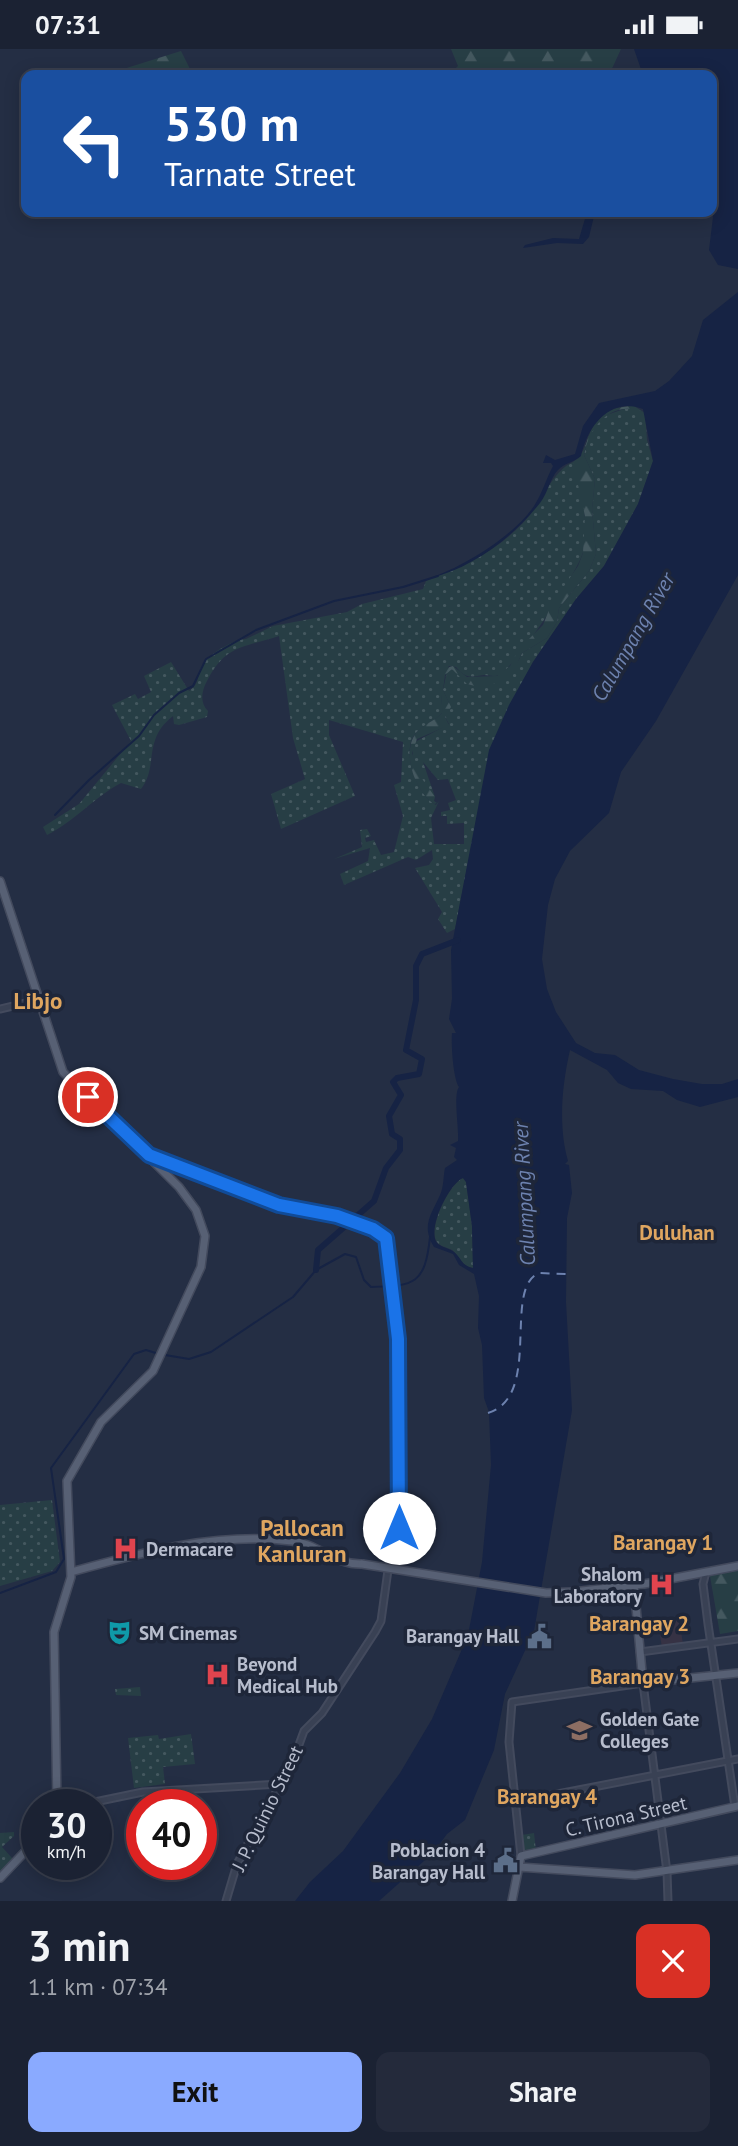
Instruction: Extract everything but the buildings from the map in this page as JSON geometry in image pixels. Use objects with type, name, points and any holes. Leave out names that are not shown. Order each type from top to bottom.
[{"type":"main road","points":[[0,881],[63,1072],[149,1155],[194,1206],[205,1236],[201,1267],[159,1361],[148,1378],[101,1422],[68,1475],[66,1487],[71,1572],[54,1632],[57,1789]]},
{"type":"main road","points":[[71,1572],[172,1546],[238,1541],[295,1542],[343,1563],[546,1593],[634,1585],[738,1566]]},
{"type":"main road","points":[[634,1585],[643,1683],[738,1673]]},
{"type":"main road","name":"C. Tirona Street","points":[[521,1856],[736,1807]]},
{"type":"main road","points":[[0,1878],[21,1856]]},
{"type":"main road","points":[[512,1901],[521,1856]]},
{"type":"main road","points":[[519,1867],[626,1875],[667,1872],[738,1860]]},
{"type":"street","points":[[0,1009],[38,1000]]},
{"type":"street","name":"J. P. Quinio Street","points":[[149,1155],[279,1205],[373,1229],[386,1238],[393,1280],[398,1339],[400,1518],[398,1545],[389,1569],[381,1621],[322,1713],[304,1731],[293,1761],[237,1864],[226,1901]]},
{"type":"street","points":[[706,1573],[703,1584],[710,1643],[736,1807]]},
{"type":"street","points":[[640,1652],[738,1639]]},
{"type":"street","points":[[521,1856],[509,1742],[512,1702],[643,1683],[667,1872],[668,1901]]},
{"type":"street","points":[[516,1802],[738,1759]]},
{"type":"street","points":[[112,1799],[151,1791],[280,1784]]},
{"type":"shaded area","points":[[679,1618],[683,1644],[662,1647],[657,1621]]},
{"type":"green space","points":[[451,49],[621,49],[611,70],[454,70],[458,66]]},
{"type":"green space","points":[[181,51],[190,70],[120,70]]},
{"type":"green space","points":[[634,406],[645,413],[633,409],[613,412],[597,425],[587,444],[584,455],[595,479],[592,509],[596,554],[589,571],[559,608],[557,622],[547,638],[522,653],[511,677],[501,683],[475,686],[467,684],[452,669],[445,675],[443,690],[451,707],[445,717],[449,725],[417,739],[412,753],[420,776],[435,797],[434,801],[437,803],[434,804],[416,781],[410,751],[416,733],[442,713],[441,685],[446,668],[453,666],[467,677],[497,676],[510,666],[518,650],[543,625],[551,605],[578,566],[583,553],[585,516],[573,462],[581,455],[592,428],[604,413],[616,408]]},
{"type":"green space","points":[[624,409],[637,409],[645,413],[647,440],[653,461],[638,504],[604,566],[576,599],[533,662],[491,746],[455,929],[447,933],[438,919],[442,912],[415,868],[429,865],[433,859],[432,850],[416,860],[408,857],[344,885],[340,874],[368,861],[370,848],[334,859],[362,847],[360,830],[367,829],[371,836],[365,838],[366,842],[374,840],[381,855],[394,852],[403,816],[394,785],[401,782],[403,742],[329,720],[329,735],[355,796],[281,829],[271,794],[305,779],[293,738],[279,636],[237,649],[221,660],[207,681],[202,697],[208,711],[207,717],[179,725],[174,724],[173,716],[163,725],[157,734],[149,771],[141,789],[121,783],[47,835],[43,827],[79,804],[131,741],[112,705],[135,694],[138,699],[151,692],[144,676],[171,662],[189,691],[195,685],[205,661],[230,644],[273,626],[347,612],[362,604],[423,589],[426,581],[478,557],[513,533],[529,516],[558,473],[573,462],[582,494],[585,530],[583,552],[571,578],[519,655],[499,675],[468,676],[456,667],[449,666],[441,684],[442,713],[419,730],[411,741],[410,761],[417,783],[429,800],[436,805],[439,801],[431,818],[434,844],[464,844],[464,823],[447,824],[447,816],[441,816],[441,812],[450,810],[448,803],[456,800],[448,779],[438,780],[423,762],[435,797],[418,772],[413,757],[413,743],[449,724],[445,717],[449,703],[443,690],[447,671],[453,669],[470,685],[495,681],[514,668],[522,653],[547,638],[557,622],[559,608],[589,571],[596,554],[592,509],[595,479],[584,455],[588,437],[601,417]]},
{"type":"green space","points":[[463,1178],[466,1182],[472,1226],[473,1268],[463,1263],[452,1250],[439,1244],[435,1236],[441,1207],[452,1188]]},
{"type":"green space","points":[[52,1500],[60,1562],[52,1571],[0,1586],[0,1505]]},
{"type":"green space","points":[[738,1569],[738,1631],[720,1634],[710,1576]]},
{"type":"green space","points":[[140,1687],[141,1696],[116,1695],[115,1689]]},
{"type":"green space","points":[[191,1734],[195,1764],[163,1767],[165,1784],[134,1788],[128,1738],[158,1735],[159,1739]]},
{"type":"green space","points":[[14,1832],[14,1836],[2,1847],[13,1859],[0,1872],[0,1833]]},
{"type":"green space","points":[[534,1833],[536,1851],[524,1853],[522,1835]]},
{"type":"water","points":[[634,49],[738,49],[738,269],[718,265],[709,250],[713,217],[717,217],[717,70],[641,70]]},
{"type":"water","points":[[586,217],[594,217],[589,237],[583,244],[557,243],[523,248],[525,245],[553,238],[579,239]]},
{"type":"water","name":"Calumpang River","points":[[738,292],[738,575],[656,721],[621,772],[609,813],[570,851],[555,879],[548,905],[542,959],[547,989],[556,1012],[576,1043],[595,1053],[615,1055],[639,1070],[673,1079],[722,1084],[738,1079],[738,1097],[700,1107],[677,1100],[663,1091],[631,1089],[618,1083],[607,1070],[570,1050],[563,1091],[562,1120],[568,1161],[565,1164],[569,1165],[572,1193],[567,1218],[566,1302],[572,1410],[534,1631],[505,1694],[494,1750],[465,1820],[447,1834],[433,1853],[379,1901],[295,1901],[310,1882],[343,1851],[400,1773],[432,1719],[468,1635],[482,1562],[491,1465],[489,1412],[484,1398],[482,1345],[478,1328],[479,1296],[474,1274],[459,1265],[453,1254],[434,1247],[428,1233],[431,1215],[441,1192],[445,1168],[457,1160],[454,1157],[456,1148],[450,1145],[458,1141],[456,1104],[459,1087],[452,1053],[452,1033],[456,1033],[449,1019],[452,999],[451,950],[489,750],[509,705],[533,662],[576,599],[604,566],[638,504],[653,461],[643,409],[620,407],[602,417],[589,435],[581,456],[558,470],[540,503],[517,528],[477,559],[430,578],[472,558],[514,528],[534,506],[553,466],[551,463],[543,463],[546,455],[555,460],[575,454],[583,426],[599,403],[655,391],[669,381],[692,356],[703,320]],"holes":[[[463,1178],[466,1182],[472,1226],[473,1268],[465,1265],[453,1251],[438,1244],[434,1229],[440,1208],[451,1189]]]},
{"type":"waterway","points":[[55,815],[89,780],[139,736],[154,715],[179,693],[193,686],[206,659],[256,630],[334,601],[403,587],[438,576]]},
{"type":"waterway","points":[[316,1270],[318,1250],[374,1201],[386,1168],[400,1150],[400,1139],[392,1134],[389,1116],[401,1095],[393,1082],[397,1078],[419,1074],[422,1059],[406,1050],[416,1000],[416,966],[422,954],[458,940]]},
{"type":"waterway","points":[[165,1355],[189,1359],[211,1352],[293,1297],[316,1270],[345,1254],[356,1257],[364,1280],[371,1287],[408,1283],[421,1273],[425,1265],[430,1237]]},
{"type":"waterway","points":[[0,1593],[56,1572],[64,1559],[51,1468],[134,1354],[146,1350],[159,1354]]},
{"type":"ferry route","points":[[488,1413],[504,1403],[514,1386],[519,1365],[523,1299],[528,1283],[539,1273],[567,1274]]},
{"type":"place","name":"Dermacare","points":[[126,1549]]},
{"type":"place","name":"Shalom Laboratory","points":[[662,1585]]},
{"type":"place","name":"SM Cinemas","points":[[119,1633]]},
{"type":"place","name":"Barangay Hall","points":[[539,1636]]},
{"type":"place","name":"Beyond Medical Hub","points":[[217,1675]]},
{"type":"place","name":"Golden Gate Colleges","points":[[580,1730]]},
{"type":"place","name":"Poblacion 4 Barangay Hall","points":[[505,1861]]},
{"type":"district","name":"Libjo","points":[[38,1000]]},
{"type":"district","name":"Duluhan","points":[[677,1232]]},
{"type":"district","name":"Pallocan Kanluran","points":[[302,1540]]},
{"type":"district","name":"Barangay 1","points":[[663,1542]]},
{"type":"district","name":"Barangay 2","points":[[639,1623]]},
{"type":"district","name":"Barangay 3","points":[[640,1676]]},
{"type":"district","name":"Barangay 4","points":[[547,1796]]},
{"type":"route","points":[[88,1097],[149,1155],[279,1205],[337,1216],[380,1232],[386,1238],[397,1315],[399,1528]]}]
